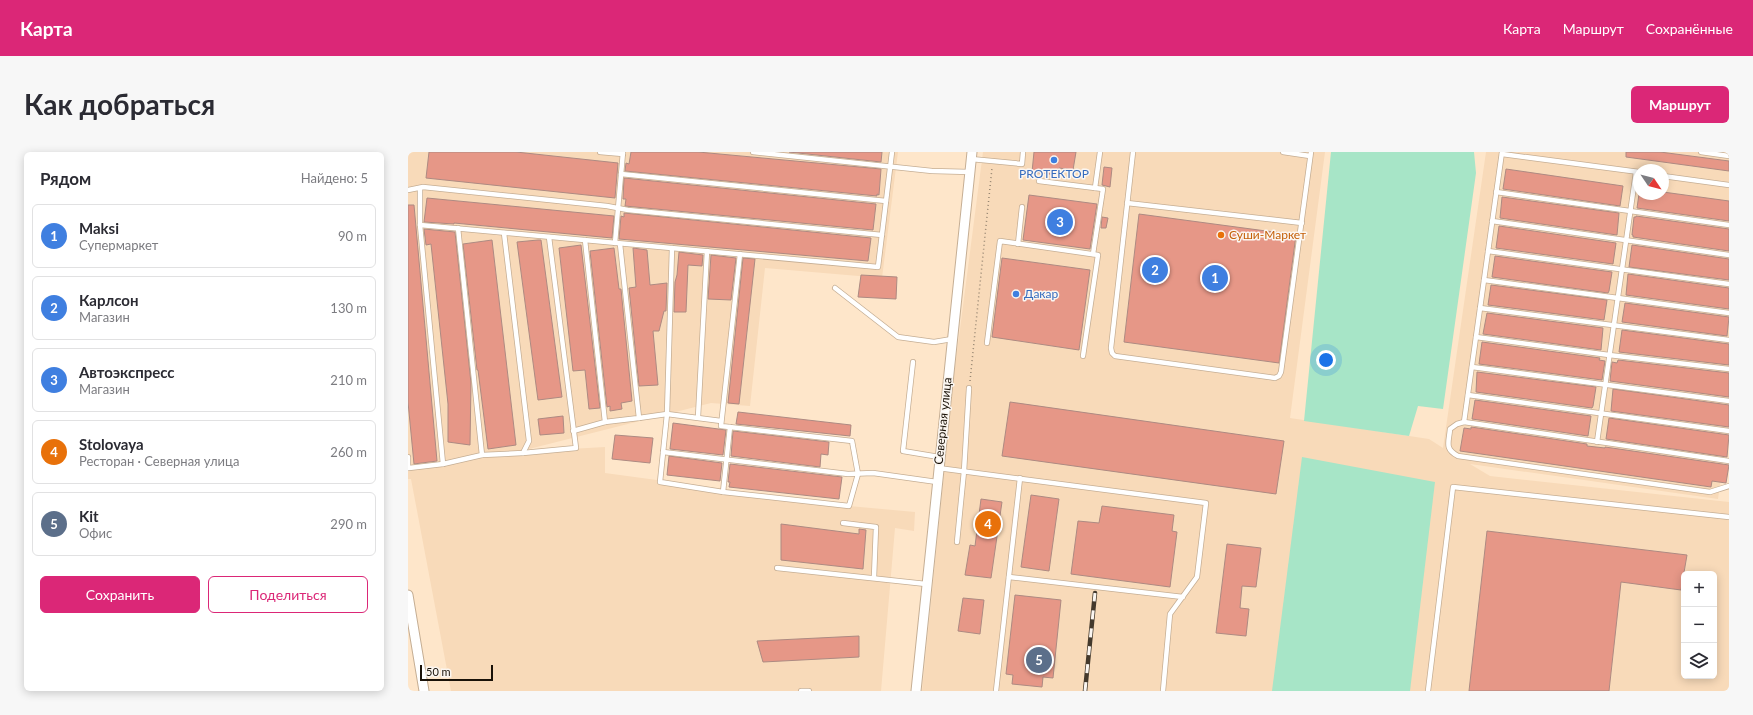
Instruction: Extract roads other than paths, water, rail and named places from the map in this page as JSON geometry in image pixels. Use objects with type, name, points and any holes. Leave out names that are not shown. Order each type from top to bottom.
[{"type":"street","name":"Северная улица","points":[[916,691],[938,468],[972,155]]},
{"type":"street","points":[[408,595],[424,691]]},
{"type":"lane","points":[[600,152],[623,153],[618,209],[618,243],[639,418]]},
{"type":"lane","points":[[753,152],[932,171],[970,172]]},
{"type":"lane","points":[[420,224],[878,267],[892,152]]},
{"type":"lane","points":[[972,155],[993,161],[1022,164],[1023,152]]},
{"type":"lane","points":[[1095,188],[1100,152]]},
{"type":"lane","points":[[1133,152],[1111,348],[1112,353],[1115,356],[1275,378],[1279,376],[1281,372],[1310,154],[1283,152]]},
{"type":"lane","points":[[1701,152],[1729,156]]},
{"type":"lane","points":[[1464,422],[1502,153],[1633,171]]},
{"type":"lane","points":[[621,174],[886,201]]},
{"type":"lane","points":[[1669,177],[1729,185]]},
{"type":"lane","points":[[1039,181],[1103,189],[1093,254]]},
{"type":"lane","points":[[408,190],[420,188],[882,235]]},
{"type":"lane","points":[[420,188],[420,224],[444,464]]},
{"type":"lane","points":[[1496,192],[1729,225]]},
{"type":"lane","points":[[1597,442],[1633,194]]},
{"type":"lane","points":[[1127,203],[1302,223]]},
{"type":"lane","points":[[1018,244],[1022,207]]},
{"type":"lane","points":[[1492,221],[1729,255]]},
{"type":"lane","points":[[458,228],[482,455]]},
{"type":"lane","points":[[504,232],[529,441],[523,453]]},
{"type":"lane","points":[[408,457],[409,468],[444,464],[482,455],[576,448],[549,237]]},
{"type":"lane","points":[[585,240],[605,422]]},
{"type":"lane","points":[[987,343],[1000,241],[1098,255],[1083,356]]},
{"type":"lane","points":[[672,248],[667,414],[660,482],[723,492],[849,506],[858,474],[852,441],[721,426],[740,254]]},
{"type":"lane","points":[[698,417],[707,251]]},
{"type":"lane","points":[[1488,251],[1729,284]]},
{"type":"lane","points":[[1484,280],[1729,313]]},
{"type":"lane","points":[[834,288],[898,337],[934,342],[952,339]]},
{"type":"lane","points":[[1480,308],[1729,340]]},
{"type":"lane","points":[[1476,337],[1609,355],[1729,368]]},
{"type":"lane","points":[[913,362],[903,451],[940,457]]},
{"type":"lane","points":[[1472,367],[1729,401]]},
{"type":"lane","points":[[957,542],[964,471],[969,388]]},
{"type":"lane","points":[[1468,395],[1729,431]]},
{"type":"lane","points":[[573,431],[605,422],[667,414],[722,420]]},
{"type":"lane","points":[[1729,461],[1464,422],[1457,424],[1450,429],[1448,446],[1453,453],[1458,456],[1710,492],[1729,486]]},
{"type":"lane","points":[[723,492],[730,427]]},
{"type":"lane","points":[[663,452],[858,474],[873,473],[937,482]]},
{"type":"lane","points":[[938,468],[1206,503],[1197,576],[1170,614],[1163,691]]},
{"type":"lane","points":[[996,691],[1020,478]]},
{"type":"lane","points":[[1428,691],[1453,487],[1729,517]]},
{"type":"lane","points":[[842,523],[876,527],[874,577]]},
{"type":"lane","points":[[777,568],[874,577],[926,584]]},
{"type":"lane","points":[[1009,577],[1182,597]]},
{"type":"lane","points":[[801,691],[808,691]]},
{"type":"railway","points":[[1085,691],[1095,593]]},
{"type":"place","name":"PROТЕКТОР","points":[[1054,160]]},
{"type":"place","name":"Автоэкспресс","points":[[1060,222]]},
{"type":"place","name":"Суши-Маркет","points":[[1221,235]]},
{"type":"place","name":"Карлсон","points":[[1155,270]]},
{"type":"place","name":"Maksi","points":[[1215,278]]},
{"type":"place","name":"Дакар","points":[[1016,294]]},
{"type":"place","name":"Stolovaya","points":[[988,524]]},
{"type":"place","name":"Kit","points":[[1039,660]]}]
